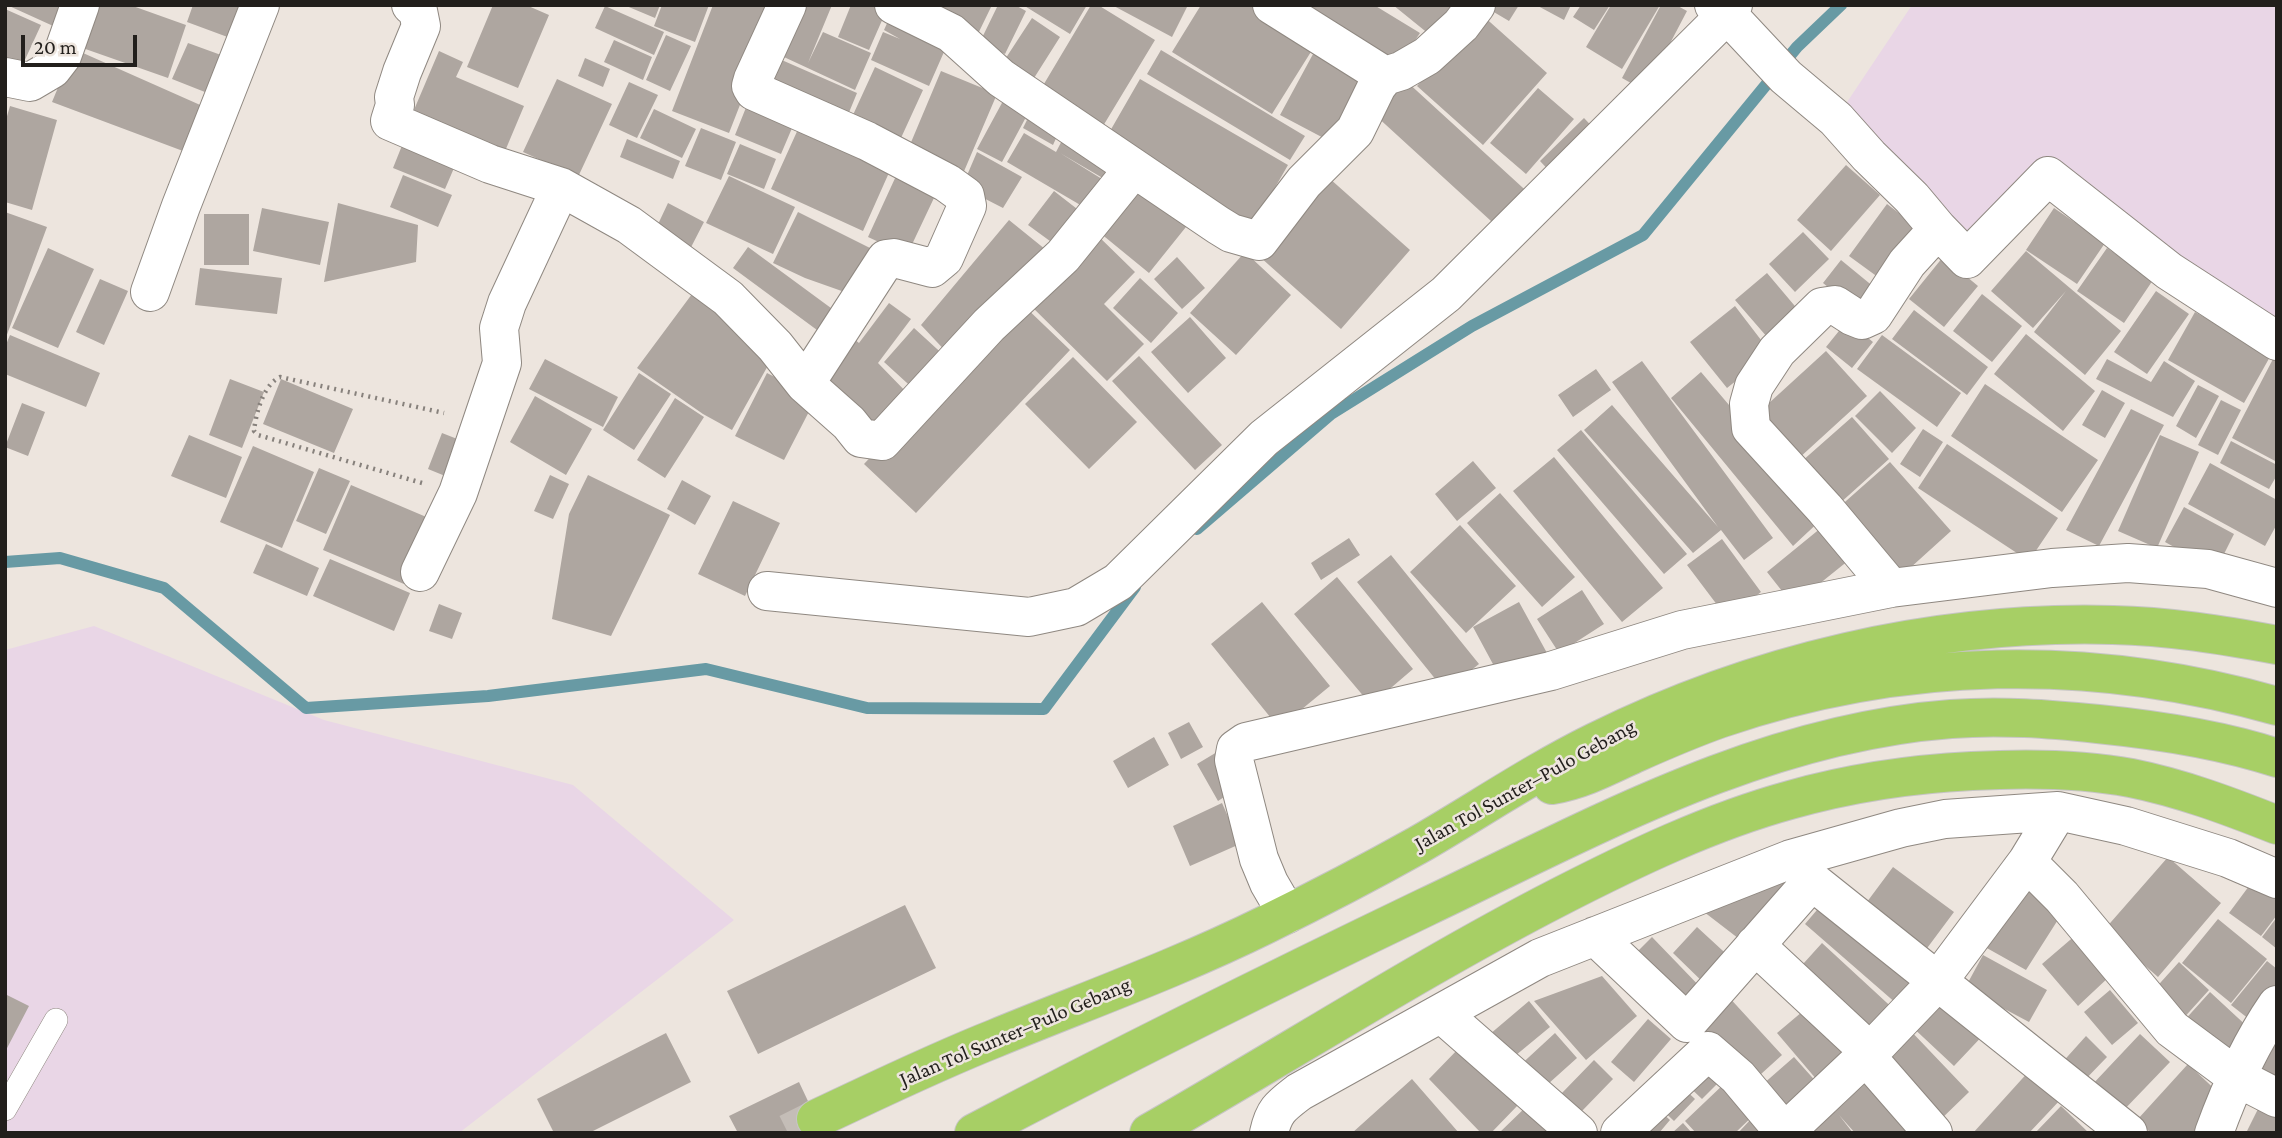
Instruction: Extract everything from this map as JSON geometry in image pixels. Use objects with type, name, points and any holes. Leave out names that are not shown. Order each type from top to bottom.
[{"type":"highway","name":"Jalan Tol Sunter–Pulo Gebang","points":[[816,1119],[947,1058],[1184,962],[1287,914],[1421,843],[1511,788],[1592,744],[1679,704],[1761,675],[1879,645],[2009,629],[2111,625],[2187,631],[2277,645]]},
{"type":"highway","points":[[1511,788],[1541,787],[1573,781],[1719,719],[1801,697],[1911,674],[2000,669],[2107,673],[2198,687],[2277,706]]},
{"type":"highway","points":[[974,1133],[1132,1050],[1620,814],[1706,777],[1765,756],[1900,724],[1949,719],[2028,717],[2136,727],[2239,747],[2277,758]]},
{"type":"highway","points":[[1149,1133],[1529,912],[1677,840],[1766,807],[1830,790],[1905,776],[2034,769],[2088,772],[2129,778],[2216,802],[2277,825]]},
{"type":"street","points":[[5,77],[30,82],[52,69],[62,55],[80,5]]},
{"type":"street","points":[[150,292],[260,5]]},
{"type":"street","points":[[411,5],[418,11],[421,26],[402,72],[390,121],[490,164],[561,187],[629,225],[729,298],[775,346],[805,384],[849,423],[861,438],[882,441],[989,325],[1063,256],[1134,168]]},
{"type":"street","points":[[787,5],[753,79],[751,86],[754,91],[867,141],[947,183],[965,196],[967,206],[944,258],[932,268],[886,258],[805,384]]},
{"type":"street","points":[[894,5],[951,33],[1001,78],[1218,225],[1231,233],[1259,241],[1304,182],[1355,131],[1377,86],[1385,76],[1401,71],[1427,56],[1461,25],[1476,5]]},
{"type":"street","points":[[1272,5],[1385,76]]},
{"type":"street","points":[[767,591],[1029,617],[1076,607],[1118,582],[1264,438],[1446,294],[1729,14],[1786,77],[1836,119],[1869,156],[1913,198],[1967,259],[2048,176],[2169,271],[2277,341]]},
{"type":"street","points":[[421,572],[458,493],[502,363],[499,328],[507,303],[561,187]]},
{"type":"street","points":[[1891,587],[1751,428],[1749,404],[1754,386],[1777,351],[1822,307],[1835,305],[1862,320],[1873,315],[1907,263],[1938,229]]},
{"type":"street","points":[[1287,914],[1259,859],[1234,760],[1236,749],[1246,742],[1550,671],[1682,630],[1891,587],[2053,568],[2128,563],[2208,569],[2277,588]]},
{"type":"street","points":[[1620,1133],[1708,1051],[1738,1077],[1785,1132],[1870,1052],[1938,981],[2027,862],[2058,811]]},
{"type":"street","points":[[1269,1133],[1273,1116],[1299,1092],[1442,1014],[1512,972],[1572,944],[1801,870],[1901,828],[1945,819],[2058,811],[2126,826],[2228,859],[2277,879]]},
{"type":"street","points":[[2027,862],[2062,897],[2172,1029],[2238,1077],[2277,1098]]},
{"type":"street","points":[[1595,936],[1687,1023],[1755,945],[1801,870]]},
{"type":"street","points":[[1801,870],[1938,981],[2110,1128]]},
{"type":"street","points":[[1755,945],[1870,1052],[1871,1062],[1933,1133]]},
{"type":"street","points":[[2214,1133],[2260,1032],[2277,1005]]},
{"type":"street","points":[[1442,1014],[1578,1133]]},
{"type":"lane","points":[[5,1109],[56,1020]]},
{"type":"path","points":[[458,493],[258,435],[254,431],[255,421],[266,389],[272,381],[280,377],[482,421]]},
{"type":"shaded area","points":[[1912,5],[2277,5],[2277,334],[2059,176],[1983,265],[1831,126]]},
{"type":"shaded area","points":[[94,626],[324,720],[573,785],[734,920],[459,1133],[5,1133],[5,650]]},
{"type":"building","points":[[7,5],[73,5],[62,30]]},
{"type":"building","points":[[88,5],[130,5],[186,25],[168,78],[74,45]]},
{"type":"building","points":[[193,5],[254,5],[241,42],[187,22]]},
{"type":"building","points":[[493,5],[526,5],[549,15],[518,88],[467,67]]},
{"type":"building","points":[[624,5],[660,5],[655,18]]},
{"type":"building","points":[[662,5],[709,5],[695,42],[654,26]]},
{"type":"building","points":[[713,5],[779,5],[729,133],[672,111]]},
{"type":"building","points":[[790,5],[832,5],[808,63],[823,32],[871,53],[855,90],[771,51]]},
{"type":"building","points":[[851,5],[878,5],[887,9],[869,50],[838,37]]},
{"type":"building","points":[[902,5],[992,5],[975,40]]},
{"type":"building","points":[[998,5],[1015,5],[1026,11],[1005,54],[980,42]]},
{"type":"building","points":[[1023,5],[1087,5],[1070,34]]},
{"type":"building","points":[[1091,5],[1098,5],[1155,40],[1097,136],[1035,99]]},
{"type":"building","points":[[1112,5],[1188,5],[1172,37]]},
{"type":"building","points":[[1201,5],[1266,5],[1319,39],[1272,114],[1172,52]]},
{"type":"building","points":[[1280,5],[1374,5],[1420,33],[1394,72]]},
{"type":"building","points":[[1393,5],[1462,5],[1435,39]]},
{"type":"building","points":[[1488,5],[1519,5],[1509,21],[1487,8]]},
{"type":"building","points":[[1536,5],[1571,5],[1564,20]]},
{"type":"building","points":[[1581,5],[1610,5],[1594,30],[1573,17]]},
{"type":"building","points":[[1611,5],[1660,5],[1622,69],[1586,47]]},
{"type":"building","points":[[1661,5],[1676,5],[1687,11],[1645,91],[1622,78]]},
{"type":"building","points":[[605,6],[664,32],[654,55],[595,28]]},
{"type":"building","points":[[5,9],[41,25],[17,77],[5,71]]},
{"type":"building","points":[[893,10],[951,36],[929,86],[871,60],[883,32],[900,39],[884,30]]},
{"type":"building","points":[[1481,14],[1547,73],[1483,145],[1417,86]]},
{"type":"building","points":[[1032,18],[1060,37],[1029,86],[1000,67]]},
{"type":"building","points":[[666,35],[691,46],[670,91],[646,80]]},
{"type":"building","points":[[614,40],[652,57],[643,80],[604,62]]},
{"type":"building","points":[[188,43],[232,59],[215,96],[172,79]]},
{"type":"building","points":[[1319,43],[1372,72],[1333,143],[1280,115]]},
{"type":"building","points":[[74,49],[207,108],[191,154],[52,102]]},
{"type":"building","points":[[1161,50],[1305,136],[1290,160],[1147,74]]},
{"type":"building","points":[[439,51],[463,62],[456,77],[524,106],[500,163],[408,124]]},
{"type":"building","points":[[768,54],[857,93],[843,127],[753,87]]},
{"type":"building","points":[[585,58],[610,69],[603,87],[578,76]]},
{"type":"building","points":[[875,67],[923,90],[895,151],[847,128]]},
{"type":"building","points":[[941,71],[997,94],[959,183],[904,159]]},
{"type":"building","points":[[557,79],[612,104],[578,177],[523,152]]},
{"type":"building","points":[[1140,79],[1288,165],[1250,231],[1102,145]]},
{"type":"building","points":[[1405,80],[1534,198],[1503,232],[1374,114]]},
{"type":"building","points":[[629,82],[658,95],[637,138],[609,125]]},
{"type":"building","points":[[1538,88],[1574,119],[1526,174],[1490,143]]},
{"type":"building","points":[[1009,90],[1063,123],[1053,145],[1023,128],[1027,120],[1025,119],[1002,162],[977,149]]},
{"type":"building","points":[[751,95],[798,114],[781,154],[735,135]]},
{"type":"building","points":[[10,106],[57,120],[32,210],[5,202],[5,123]]},
{"type":"building","points":[[654,109],[696,129],[682,158],[640,138]]},
{"type":"building","points":[[804,116],[896,157],[863,231],[771,189]]},
{"type":"building","points":[[1584,118],[1599,134],[1554,176],[1540,161]]},
{"type":"building","points":[[701,128],[736,142],[721,180],[685,166]]},
{"type":"building","points":[[1067,131],[1130,167],[1118,187],[1060,153],[1110,184],[1094,213],[1007,162],[1024,133],[1056,152]]},
{"type":"building","points":[[407,133],[460,154],[445,189],[393,168]]},
{"type":"building","points":[[627,139],[680,161],[673,179],[620,157]]},
{"type":"building","points":[[740,144],[776,159],[764,189],[727,174]]},
{"type":"building","points":[[977,152],[1022,177],[1003,208],[962,187]]},
{"type":"building","points":[[902,163],[942,181],[907,255],[868,237]]},
{"type":"building","points":[[1846,165],[1880,195],[1831,251],[1797,220]]},
{"type":"building","points":[[1138,174],[1198,212],[1149,273],[1094,228]]},
{"type":"building","points":[[403,175],[452,195],[438,227],[390,207]]},
{"type":"building","points":[[729,176],[795,207],[773,254],[706,223]]},
{"type":"building","points":[[1329,178],[1410,250],[1341,329],[1260,257]]},
{"type":"building","points":[[1054,191],[1090,219],[1065,252],[1028,225]]},
{"type":"building","points":[[338,203],[418,225],[416,262],[324,282]]},
{"type":"building","points":[[668,203],[704,222],[686,257],[652,237]]},
{"type":"building","points":[[1887,204],[1924,232],[1886,283],[1849,256]]},
{"type":"building","points":[[262,208],[329,222],[320,265],[253,251]]},
{"type":"building","points":[[2054,208],[2105,243],[2077,284],[2026,250]]},
{"type":"building","points":[[5,212],[47,227],[5,340]]},
{"type":"building","points":[[798,212],[874,250],[853,295],[773,263]]},
{"type":"building","points":[[204,214],[249,214],[249,265],[204,265]]},
{"type":"building","points":[[1009,220],[1056,258],[951,357],[921,325]]},
{"type":"building","points":[[1092,230],[1135,272],[1104,304],[1144,344],[1107,381],[1025,300]]},
{"type":"building","points":[[1803,232],[1829,259],[1795,292],[1769,264]]},
{"type":"building","points":[[748,247],[835,311],[817,330],[733,268]]},
{"type":"building","points":[[48,248],[94,269],[58,348],[12,328]]},
{"type":"building","points":[[2107,248],[2153,280],[2124,323],[2077,291]]},
{"type":"building","points":[[2026,251],[2121,331],[2085,375],[2034,332],[2066,291],[2033,328],[1991,291]]},
{"type":"building","points":[[1245,252],[1291,295],[1236,355],[1190,313]]},
{"type":"building","points":[[1177,257],[1205,288],[1182,309],[1154,279]]},
{"type":"building","points":[[1943,257],[1978,286],[1944,327],[1909,299]]},
{"type":"building","points":[[1841,260],[1880,292],[1861,314],[1823,283]]},
{"type":"building","points":[[200,268],[282,278],[277,314],[195,305]]},
{"type":"building","points":[[1767,273],[1805,318],[1774,345],[1735,300]]},
{"type":"building","points":[[1140,278],[1178,313],[1151,343],[1113,308]]},
{"type":"building","points":[[100,279],[128,291],[104,345],[76,332]]},
{"type":"building","points":[[695,290],[775,353],[732,430],[703,414],[637,368]]},
{"type":"building","points":[[2156,291],[2189,314],[2147,374],[2114,352]]},
{"type":"building","points":[[1982,294],[2022,326],[1992,362],[1953,331]]},
{"type":"building","points":[[1019,301],[1070,350],[916,513],[864,464]]},
{"type":"building","points":[[889,303],[911,319],[878,363],[911,397],[873,433],[810,381],[854,339],[859,343]]},
{"type":"building","points":[[1735,306],[1771,353],[1727,388],[1690,342]]},
{"type":"building","points":[[1914,310],[1988,367],[1967,395],[1892,339]]},
{"type":"building","points":[[2195,312],[2271,355],[2244,403],[2168,360]]},
{"type":"building","points":[[1190,317],[1226,358],[1188,393],[1151,352]]},
{"type":"building","points":[[1847,321],[1873,342],[1852,368],[1826,347]]},
{"type":"building","points":[[914,328],[948,359],[918,393],[884,362]]},
{"type":"building","points":[[2026,334],[2095,391],[2063,431],[1994,374]]},
{"type":"building","points":[[10,335],[100,373],[86,407],[5,374],[5,347]]},
{"type":"building","points":[[1882,335],[1961,393],[1937,427],[1857,369]]},
{"type":"building","points":[[1826,351],[1867,396],[1798,459],[1757,414]]},
{"type":"building","points":[[1139,356],[1222,445],[1195,470],[1112,381]]},
{"type":"building","points":[[1073,357],[1137,422],[1089,469],[1025,404]]},
{"type":"building","points":[[545,359],[618,397],[603,427],[529,389]]},
{"type":"building","points":[[2107,359],[2151,382],[2164,361],[2195,381],[2173,417],[2096,379]]},
{"type":"building","points":[[2273,359],[2277,361],[2277,462],[2232,438]]},
{"type":"building","points":[[1642,361],[1773,538],[1744,560],[1721,530],[1693,553],[1584,430],[1612,405],[1718,527],[1612,382]]},
{"type":"building","points":[[1596,369],[1611,390],[1573,417],[1558,395]]},
{"type":"building","points":[[1701,372],[1824,517],[1793,546],[1671,398]]},
{"type":"building","points":[[639,373],[671,394],[634,450],[603,430]]},
{"type":"building","points":[[767,373],[816,398],[784,460],[735,436]]},
{"type":"building","points":[[230,379],[264,392],[242,448],[209,435]]},
{"type":"building","points":[[281,379],[353,409],[334,453],[263,424]]},
{"type":"building","points":[[1985,384],[2098,460],[2062,512],[1951,436]]},
{"type":"building","points":[[2198,385],[2219,396],[2196,438],[2176,426]]},
{"type":"building","points":[[2102,390],[2125,403],[2105,438],[2082,425]]},
{"type":"building","points":[[1880,391],[1916,428],[1892,453],[1855,416]]},
{"type":"building","points":[[535,396],[592,429],[566,475],[510,442]]},
{"type":"building","points":[[675,398],[704,417],[665,478],[637,460]]},
{"type":"building","points":[[2221,400],[2241,410],[2218,455],[2198,445]]},
{"type":"building","points":[[22,403],[45,412],[28,456],[5,447]]},
{"type":"building","points":[[2131,409],[2164,425],[2099,546],[2066,530]]},
{"type":"building","points":[[1852,417],[1889,459],[1839,504],[1801,462]]},
{"type":"building","points":[[1923,429],[1943,442],[1920,477],[1900,464]]},
{"type":"building","points":[[1581,430],[1687,554],[1664,574],[1557,450]]},
{"type":"building","points":[[442,433],[470,444],[455,480],[428,469]]},
{"type":"building","points":[[189,435],[242,457],[226,498],[171,476]]},
{"type":"building","points":[[2160,435],[2199,452],[2157,548],[2118,531]]},
{"type":"building","points":[[2231,441],[2277,465],[2277,475],[2269,489],[2220,463]]},
{"type":"building","points":[[1947,444],[2058,518],[2029,561],[1918,488]]},
{"type":"building","points":[[253,446],[314,472],[282,548],[220,522]]},
{"type":"building","points":[[1554,457],[1663,588],[1622,622],[1513,491]]},
{"type":"building","points":[[1473,461],[1496,488],[1457,521],[1435,494]]},
{"type":"building","points":[[1890,462],[1951,531],[1899,578],[1837,509]]},
{"type":"building","points":[[2210,463],[2277,500],[2277,524],[2265,546],[2188,504]]},
{"type":"building","points":[[319,468],[350,481],[326,534],[296,521]]},
{"type":"building","points":[[550,475],[569,484],[553,519],[534,511]]},
{"type":"building","points":[[588,475],[670,515],[611,636],[552,619],[569,514]]},
{"type":"building","points":[[682,480],[711,496],[695,525],[667,509]]},
{"type":"building","points":[[351,485],[431,519],[404,584],[323,550]]},
{"type":"building","points":[[1500,493],[1575,577],[1542,607],[1467,523]]},
{"type":"building","points":[[733,501],[780,523],[745,596],[698,574]]},
{"type":"building","points":[[2184,507],[2234,534],[2216,570],[2165,542]]},
{"type":"building","points":[[1827,523],[1854,556],[1793,605],[1767,572]]},
{"type":"building","points":[[1460,525],[1516,586],[1466,633],[1410,572]]},
{"type":"building","points":[[1349,538],[1360,555],[1321,580],[1311,563]]},
{"type":"building","points":[[1722,539],[1761,592],[1727,618],[1687,565]]},
{"type":"building","points":[[266,544],[319,568],[307,596],[253,573]]},
{"type":"building","points":[[1391,555],[1479,664],[1445,691],[1357,582]]},
{"type":"building","points":[[330,559],[410,593],[394,631],[313,596]]},
{"type":"building","points":[[1337,577],[1413,669],[1371,705],[1294,614]]},
{"type":"building","points":[[1582,590],[1604,624],[1559,653],[1537,619]]},
{"type":"building","points":[[1262,602],[1330,686],[1279,728],[1211,644]]},
{"type":"building","points":[[1519,602],[1547,653],[1501,679],[1473,627]]},
{"type":"building","points":[[439,604],[462,613],[452,639],[429,631]]},
{"type":"building","points":[[1189,722],[1203,747],[1181,759],[1168,733]]},
{"type":"building","points":[[1154,737],[1169,765],[1128,788],[1113,761]]},
{"type":"building","points":[[1217,752],[1238,788],[1218,801],[1197,764]]},
{"type":"building","points":[[1222,803],[1240,844],[1190,866],[1173,826]]},
{"type":"building","points":[[2168,857],[2221,903],[2158,977],[2104,930]]},
{"type":"building","points":[[1782,864],[1805,884],[1747,945],[1695,905]]},
{"type":"building","points":[[1893,867],[1954,912],[1919,959],[1858,914]]},
{"type":"building","points":[[2255,878],[2277,894],[2277,915],[2261,936],[2229,913]]},
{"type":"building","points":[[2030,884],[2061,915],[2026,970],[1985,947]]},
{"type":"building","points":[[1828,897],[1929,984],[1905,1011],[1805,924]]},
{"type":"building","points":[[905,905],[936,968],[758,1054],[727,991]]},
{"type":"building","points":[[2277,917],[2277,949],[2262,937]]},
{"type":"building","points":[[2218,919],[2267,959],[2231,1003],[2182,963]]},
{"type":"building","points":[[1697,927],[1735,962],[1710,989],[1673,953]]},
{"type":"building","points":[[2077,934],[2110,976],[2078,1006],[2042,964]]},
{"type":"building","points":[[1652,937],[1706,993],[1683,1015],[1629,960]]},
{"type":"building","points":[[1822,943],[1899,1014],[1875,1039],[1794,974]]},
{"type":"building","points":[[1983,955],[2047,990],[2029,1022],[1965,988]]},
{"type":"building","points":[[2267,961],[2277,969],[2277,996],[2254,1023],[2231,1005]]},
{"type":"building","points":[[2179,962],[2209,990],[2181,1021],[2152,992]]},
{"type":"building","points":[[1602,976],[1637,1016],[1586,1060],[1534,1001]]},
{"type":"building","points":[[2110,990],[2138,1023],[2112,1045],[2084,1012]]},
{"type":"building","points":[[2210,992],[2251,1030],[2223,1061],[2182,1023]]},
{"type":"building","points":[[1936,993],[1988,1030],[1954,1066],[1908,1023]]},
{"type":"building","points":[[5,994],[29,1006],[5,1052]]},
{"type":"building","points":[[1726,994],[1782,1055],[1750,1084],[1694,1024]]},
{"type":"building","points":[[1529,1001],[1550,1027],[1504,1065],[1483,1040]]},
{"type":"building","points":[[1815,1001],[1854,1048],[1817,1080],[1777,1033]]},
{"type":"building","points":[[1648,1019],[1671,1039],[1634,1082],[1611,1062]]},
{"type":"building","points":[[1907,1027],[1969,1092],[1935,1125],[1873,1060]]},
{"type":"building","points":[[666,1033],[691,1082],[589,1133],[554,1133],[537,1099]]},
{"type":"building","points":[[1555,1033],[1577,1058],[1538,1093],[1516,1069]]},
{"type":"building","points":[[2140,1034],[2170,1062],[2120,1114],[2090,1087]]},
{"type":"building","points":[[2277,1034],[2277,1093],[2253,1081]]},
{"type":"building","points":[[2086,1036],[2107,1057],[2079,1086],[2059,1066]]},
{"type":"building","points":[[1461,1046],[1519,1104],[1491,1133],[1481,1133],[1429,1079]]},
{"type":"building","points":[[1794,1057],[1819,1085],[1778,1121],[1754,1092]]},
{"type":"building","points":[[1594,1060],[1613,1079],[1581,1112],[1561,1094]]},
{"type":"building","points":[[1700,1062],[1720,1081],[1702,1099],[1682,1080]]},
{"type":"building","points":[[2188,1064],[2224,1098],[2192,1133],[2151,1133],[2137,1120]]},
{"type":"building","points":[[2031,1069],[2062,1098],[2029,1133],[1973,1133]]},
{"type":"building","points":[[1412,1079],[1459,1133],[1352,1133]]},
{"type":"building","points":[[1868,1081],[1916,1133],[1855,1133],[1839,1115],[1853,1133],[1788,1133],[1823,1098],[1835,1112]]},
{"type":"building","points":[[799,1082],[823,1133],[738,1133],[729,1116]]},
{"type":"building","points":[[1726,1082],[1756,1113],[1735,1133],[1696,1133],[1685,1121]]},
{"type":"building","points":[[1678,1083],[1695,1099],[1674,1121],[1657,1105]]},
{"type":"building","points":[[2263,1099],[2277,1106],[2277,1133],[2246,1133]]},
{"type":"building","points":[[1529,1104],[1557,1133],[1499,1133]]},
{"type":"building","points":[[1652,1104],[1670,1120],[1659,1133],[1628,1133]]},
{"type":"building","points":[[2061,1106],[2089,1133],[2035,1133]]},
{"type":"building","points":[[1751,1119],[1766,1133],[1738,1133]]},
{"type":"building","points":[[1683,1123],[1692,1133],[1672,1133]]},
{"type":"waterway","points":[[1197,529],[1331,414],[1472,326],[1643,235],[1797,47],[1841,5]]},
{"type":"waterway","points":[[5,562],[60,558],[164,588],[306,708],[488,696],[706,669],[867,708],[1044,709],[1135,587]]},
{"type":"tunnel","points":[[788,1133],[816,1119]]}]
